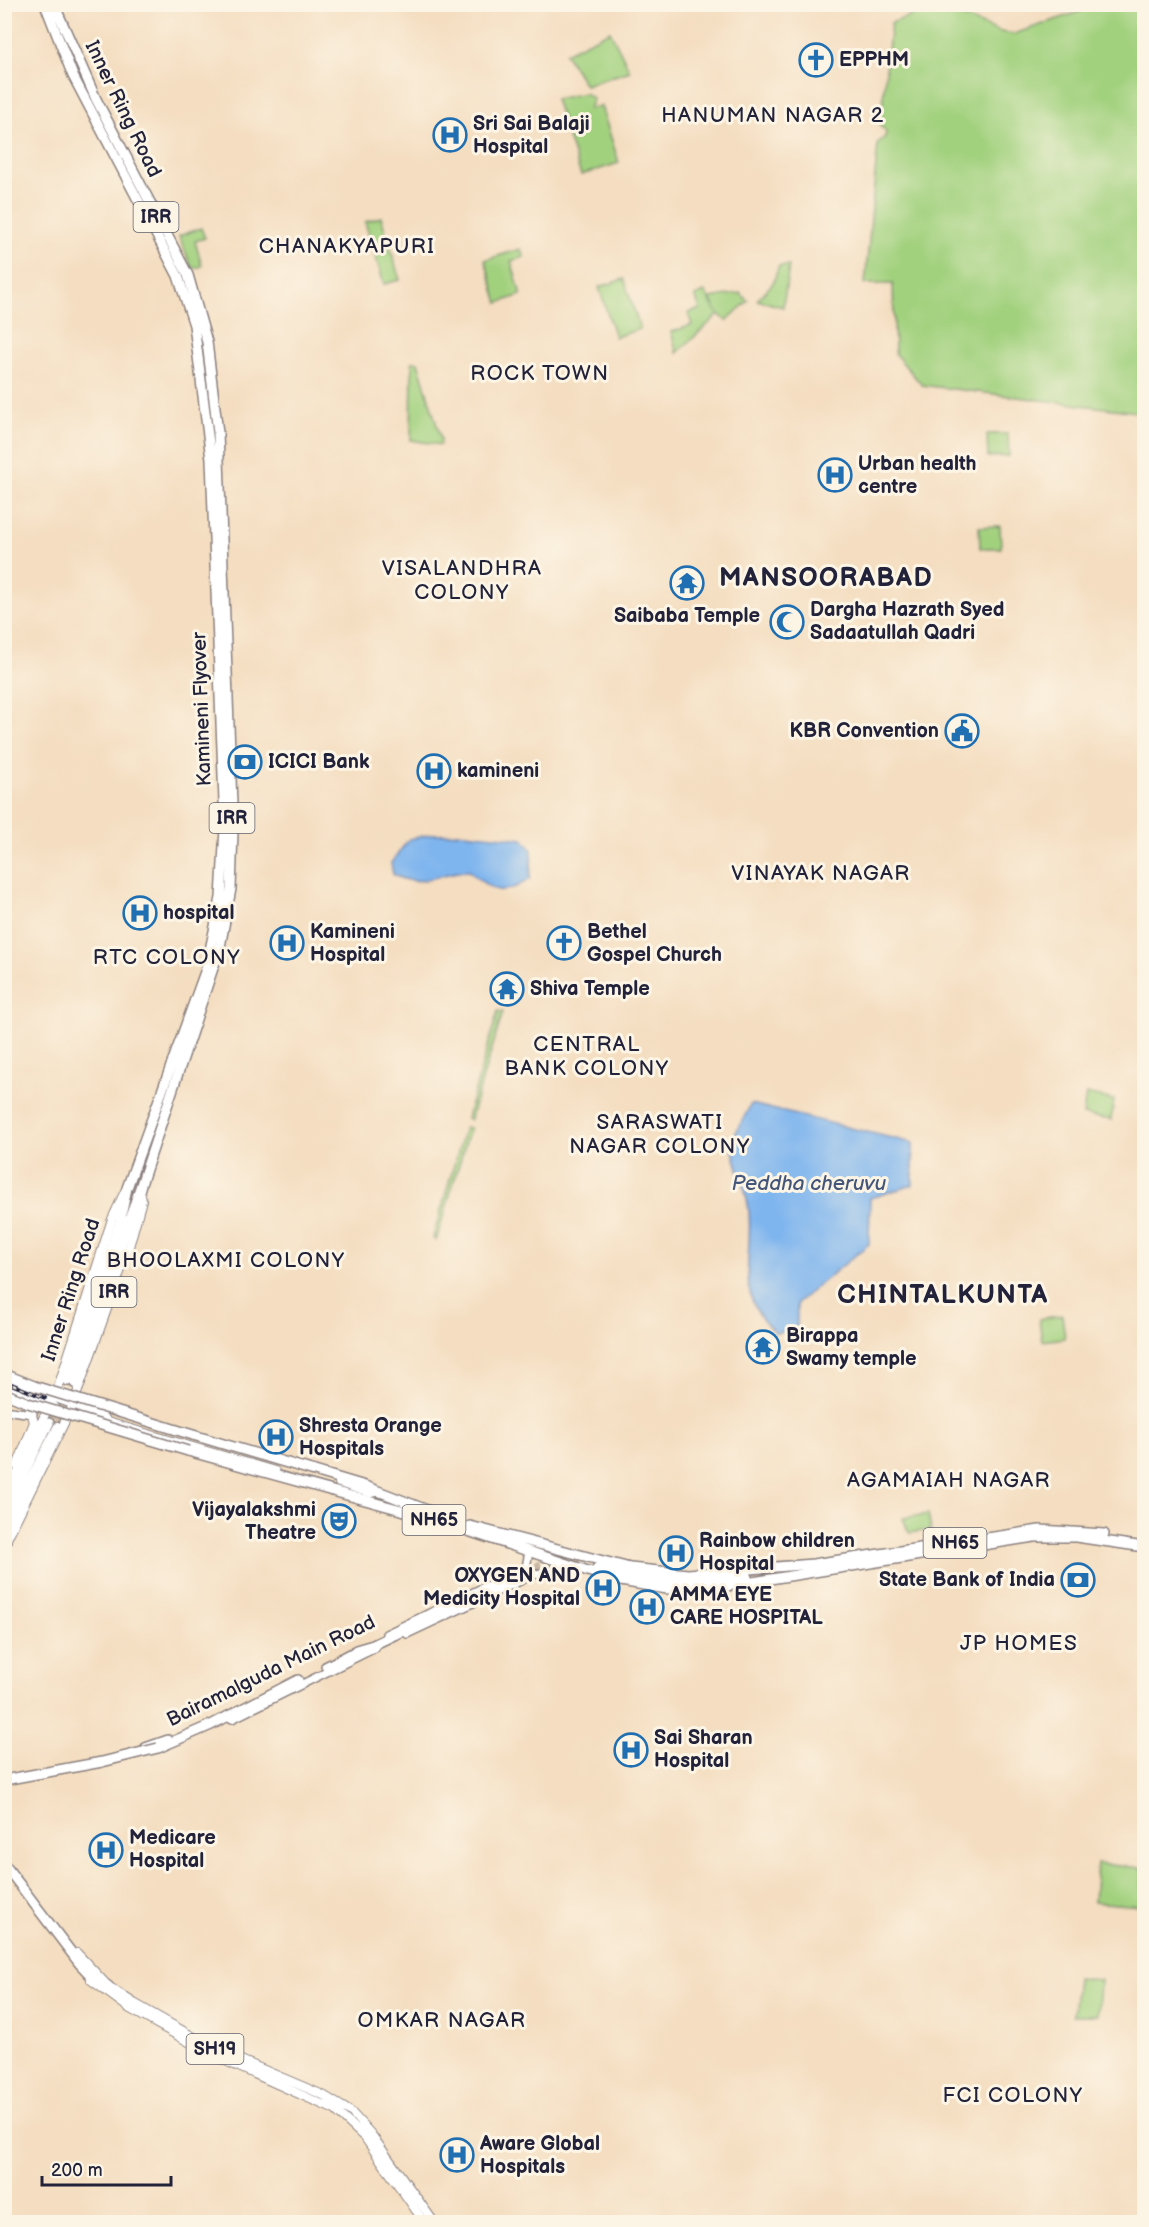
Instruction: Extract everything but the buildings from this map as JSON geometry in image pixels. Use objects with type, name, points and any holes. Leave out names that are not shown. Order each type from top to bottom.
[{"type":"highway","name":"Inner Ring Road","points":[[45,4],[73,76],[178,276],[194,325],[213,431]]},
{"type":"highway","name":"Inner Ring Road","points":[[54,4],[117,140],[188,275],[199,307],[207,342],[213,431]]},
{"type":"highway","points":[[105,138],[117,140]]},
{"type":"highway","name":"Kamineni Flyover","points":[[169,1087],[218,939],[231,889],[233,854],[213,431]]},
{"type":"highway","name":"Inner Ring Road","points":[[127,1188],[150,1139],[169,1087]]},
{"type":"highway","name":"Inner Ring Road","points":[[140,1191],[150,1139]]},
{"type":"highway","name":"IRR","points":[[127,1188],[120,1221],[71,1382],[140,1191]]},
{"type":"highway","name":"NH65","points":[[4,1376],[193,1435],[363,1482],[377,1492],[467,1525],[630,1568],[668,1573],[721,1573],[846,1563],[1034,1538],[1076,1537],[1144,1547]]},
{"type":"highway","name":"NH65","points":[[6,1391],[28,1403],[188,1451],[423,1516],[529,1552],[575,1564],[630,1584],[678,1589],[727,1586],[1040,1530],[1081,1531],[1144,1541]]},
{"type":"highway","name":"IRR","points":[[4,1513],[53,1425],[5,1540]]},
{"type":"highway","points":[[575,1564],[651,1580],[681,1582],[749,1577],[765,1569]]},
{"type":"highway","points":[[356,1650],[373,1645],[520,1575]]},
{"type":"highway","points":[[4,1779],[102,1762],[158,1748],[211,1725],[298,1680]]},
{"type":"highway","points":[[4,1866],[80,1964],[93,1978],[108,1986]]},
{"type":"main road","name":"Inner Ring Road","points":[[4,1501],[51,1402],[112,1219],[127,1188]]},
{"type":"main road","name":"Inner Ring Road","points":[[5,1540],[72,1408],[129,1247],[142,1200],[140,1191]]},
{"type":"main road","points":[[4,1376],[51,1402]]},
{"type":"main road","name":"NH65","points":[[6,1391],[72,1408]]},
{"type":"main road","points":[[4,1491],[32,1431],[33,1414],[26,1398]]},
{"type":"main road","points":[[91,1429],[99,1400]]},
{"type":"main road","points":[[72,1408],[319,1483],[338,1493]]},
{"type":"main road","points":[[4,1410],[33,1414]]},
{"type":"main road","points":[[132,1410],[137,1421],[370,1492],[377,1492]]},
{"type":"main road","points":[[120,1437],[132,1428]]},
{"type":"main road","name":"Bairamalguda Main Road","points":[[4,1779],[106,1761],[188,1731],[298,1680],[526,1567],[529,1552]]},
{"type":"main road","points":[[106,1761],[176,1744],[253,1709],[316,1675],[530,1576],[575,1564]]},
{"type":"main road","name":"SH19","points":[[4,1859],[81,1958],[108,1986],[215,2049],[323,2095],[351,2112],[370,2134],[434,2223]]},
{"type":"main road","name":"SH19","points":[[4,1866],[52,1935],[94,1983],[130,2009],[212,2055],[335,2110],[365,2138],[424,2223]]},
{"type":"green space","points":[[1099,5],[1144,5],[1144,413],[922,385],[895,354],[893,284],[865,284],[878,143],[885,137],[886,131],[880,126],[891,23],[936,6],[1001,32],[1014,34]]},
{"type":"green space","points":[[610,31],[630,71],[585,85],[565,53]]},
{"type":"green space","points":[[585,93],[593,99],[589,109],[601,106],[619,163],[581,175],[555,99]]},
{"type":"green space","points":[[381,217],[400,280],[384,284],[365,222]]},
{"type":"green space","points":[[201,228],[205,238],[195,241],[202,266],[192,269],[179,236]]},
{"type":"green space","points":[[521,249],[524,257],[511,261],[521,295],[498,303],[485,260]]},
{"type":"green space","points":[[779,266],[789,266],[783,307],[757,300],[773,283]]},
{"type":"green space","points":[[624,279],[640,329],[615,337],[599,287]]},
{"type":"green space","points":[[705,292],[717,313],[710,298],[740,293],[748,301],[726,321],[719,314],[677,353],[671,332],[692,325],[688,313],[700,309],[695,296]]},
{"type":"green space","points":[[412,362],[418,362],[441,439],[440,445],[411,440]]},
{"type":"green space","points":[[987,434],[1008,434],[1009,456],[988,457]]},
{"type":"green space","points":[[1000,526],[1001,548],[980,548],[979,527]]},
{"type":"green space","points":[[498,1011],[503,1012],[470,1120],[467,1118]]},
{"type":"green space","points":[[1086,1094],[1114,1100],[1111,1120],[1083,1115]]},
{"type":"green space","points":[[465,1127],[470,1128],[436,1241],[433,1238]]},
{"type":"green space","points":[[1062,1315],[1065,1338],[1042,1341],[1039,1319]]},
{"type":"green space","points":[[928,1514],[931,1530],[909,1533],[903,1518]]},
{"type":"green space","points":[[1097,1864],[1143,1868],[1140,1906],[1094,1902]]},
{"type":"green space","points":[[1077,1978],[1100,1980],[1098,2015],[1073,2015]]},
{"type":"water","points":[[464,833],[523,839],[532,850],[530,879],[511,889],[497,890],[469,871],[412,881],[393,874],[391,863],[409,839],[432,834]]},
{"type":"water","name":"Peddha cheruvu","points":[[751,1104],[913,1143],[913,1185],[870,1198],[869,1244],[797,1303],[797,1329],[776,1333],[762,1319],[753,1304],[749,1288],[748,1204],[731,1142]]},
{"type":"tunnel","points":[[49,1423],[68,1381]]},
{"type":"tunnel","points":[[58,1427],[75,1383]]},
{"type":"tunnel","points":[[521,1575],[556,1561],[579,1563]]},
{"type":"railway","points":[[4,1381],[45,1398]]},
{"type":"place","name":"EPPHM","points":[[816,60]]},
{"type":"place","name":"Sri Sai Balaji Hospital","points":[[450,135]]},
{"type":"place","name":"Urban health centre","points":[[835,475]]},
{"type":"place","name":"Saibaba Temple","points":[[687,583]]},
{"type":"place","name":"Dargha Hazrath Syed Sadaatullah Qadri","points":[[787,622]]},
{"type":"place","name":"KBR Convention","points":[[962,731]]},
{"type":"place","name":"ICICI Bank","points":[[245,762]]},
{"type":"place","name":"kamineni","points":[[434,771]]},
{"type":"place","name":"hospital","points":[[140,913]]},
{"type":"place","name":"Kamineni Hospital","points":[[287,943]]},
{"type":"place","name":"Bethel Gospel Church","points":[[564,943]]},
{"type":"place","name":"Shiva Temple","points":[[507,989]]},
{"type":"place","name":"Birappa Swamy temple","points":[[763,1347]]},
{"type":"place","name":"Shresta Orange Hospitals","points":[[276,1437]]},
{"type":"place","name":"Vijayalakshmi Theatre","points":[[339,1521]]},
{"type":"place","name":"Rainbow children Hospital","points":[[676,1553]]},
{"type":"place","name":"State Bank of India","points":[[1078,1580]]},
{"type":"place","name":"OXYGEN AND Medicity Hospital","points":[[603,1588]]},
{"type":"place","name":"AMMA EYE CARE HOSPITAL","points":[[647,1607]]},
{"type":"place","name":"Sai Sharan Hospital","points":[[631,1750]]},
{"type":"place","name":"Medicare Hospital","points":[[106,1850]]},
{"type":"place","name":"Aware Global Hospitals","points":[[457,2155]]},
{"type":"district","name":"HANUMAN NAGAR 2","points":[[773,115]]},
{"type":"district","name":"CHANAKYAPURI","points":[[347,246]]},
{"type":"district","name":"ROCK TOWN","points":[[540,373]]},
{"type":"district","name":"MANSOORABAD","points":[[826,578]]},
{"type":"district","name":"VISALANDHRA COLONY","points":[[462,580]]},
{"type":"district","name":"VINAYAK NAGAR","points":[[821,873]]},
{"type":"district","name":"RTC COLONY","points":[[167,957]]},
{"type":"district","name":"CENTRAL BANK COLONY","points":[[587,1056]]},
{"type":"district","name":"SARASWATI NAGAR COLONY","points":[[660,1134]]},
{"type":"district","name":"BHOOLAXMI COLONY","points":[[226,1260]]},
{"type":"district","name":"CHINTALKUNTA","points":[[943,1295]]},
{"type":"district","name":"AGAMAIAH NAGAR","points":[[949,1480]]},
{"type":"district","name":"JP HOMES","points":[[1019,1643]]},
{"type":"district","name":"OMKAR NAGAR","points":[[442,2020]]},
{"type":"district","name":"FCI COLONY","points":[[1013,2095]]}]
